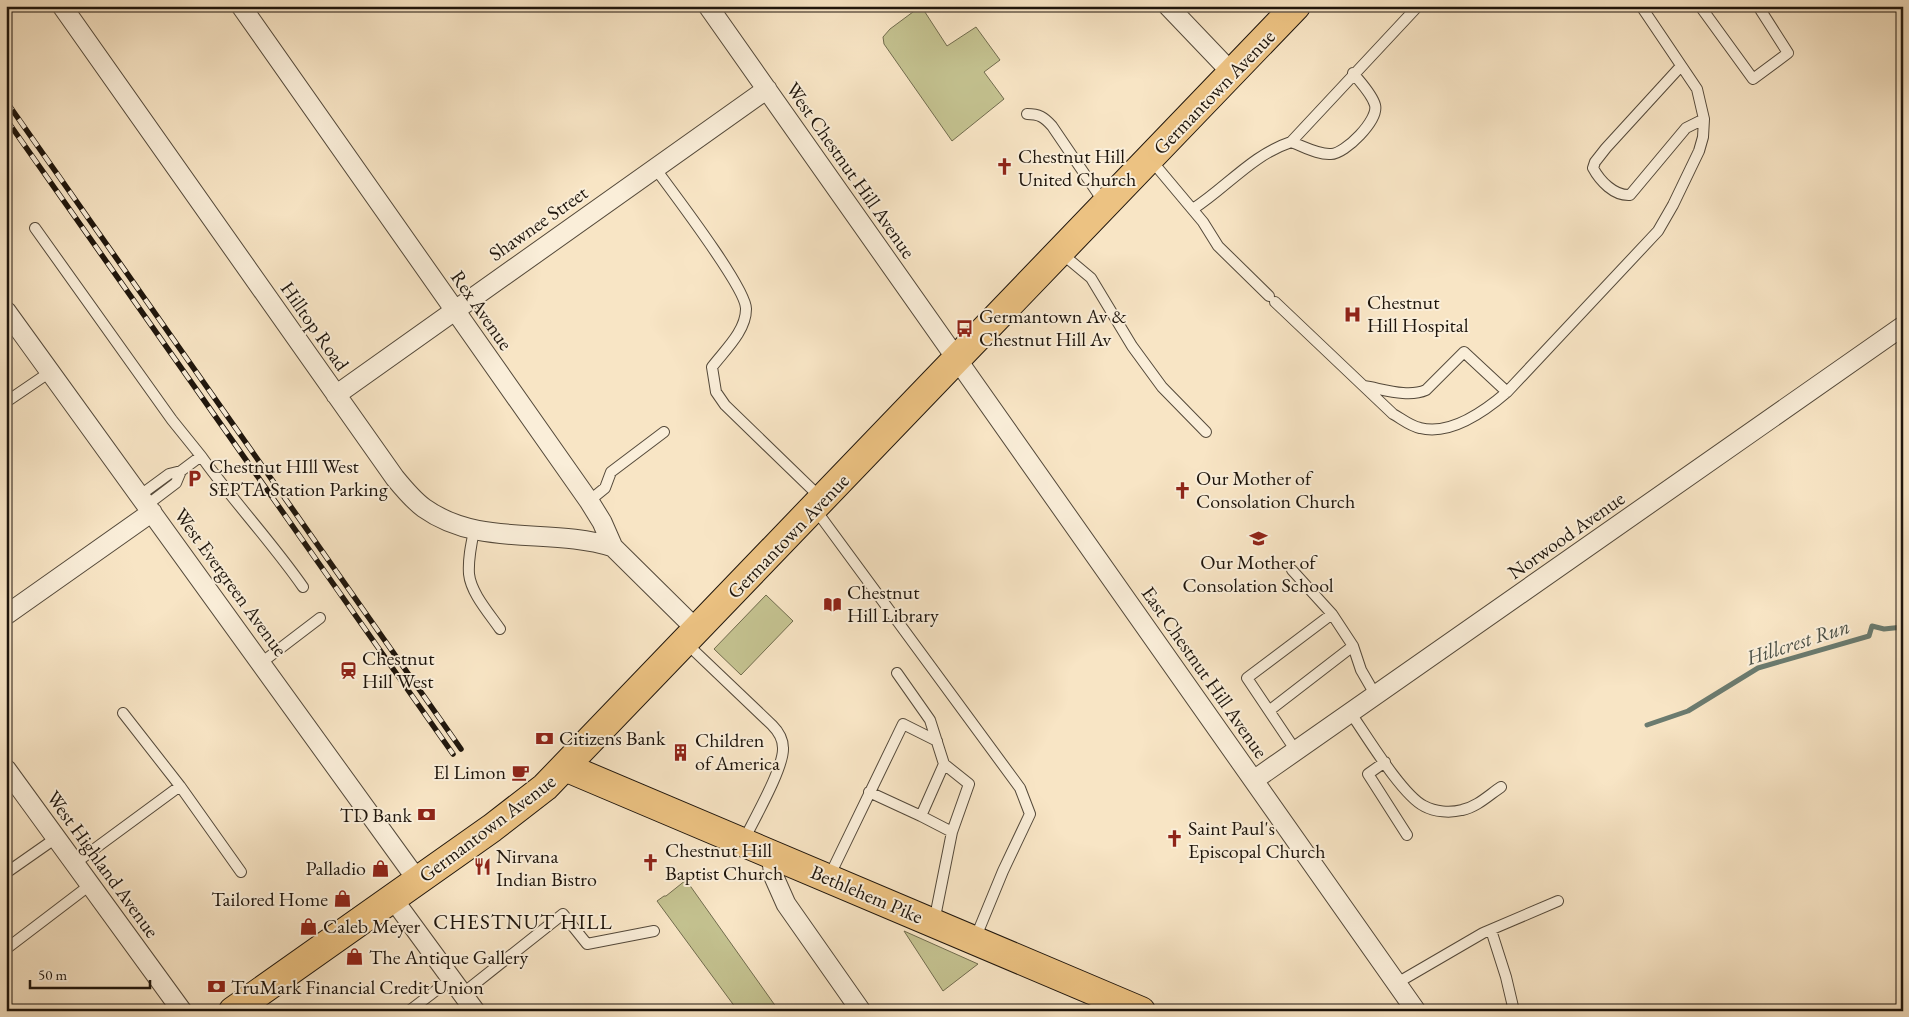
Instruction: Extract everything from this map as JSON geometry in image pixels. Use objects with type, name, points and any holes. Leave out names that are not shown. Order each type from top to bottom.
[{"type":"main road","name":"Germantown Avenue","points":[[233,1011],[393,899],[525,804],[545,787],[1296,6]]},
{"type":"main road","name":"Bethlehem Pike","points":[[565,767],[829,877],[1141,1011]]},
{"type":"street","name":"Hilltop Road","points":[[62,6],[395,478],[409,494],[433,514],[447,522],[474,531],[591,541],[613,547]]},
{"type":"street","name":"Rex Avenue","points":[[241,6],[589,501],[602,522],[613,547],[691,636]]},
{"type":"street","name":"West Chestnut Hill Avenue","points":[[708,6],[957,359]]},
{"type":"street","points":[[1168,6],[1232,73]]},
{"type":"street","name":"Shawnee Street","points":[[336,395],[767,89]]},
{"type":"street","name":"West Evergreen Avenue","points":[[6,311],[418,881]]},
{"type":"street","name":"Norwood Avenue","points":[[1254,780],[1903,326]]},
{"type":"street","name":"East Chestnut Hill Avenue","points":[[957,359],[1416,1011]]},
{"type":"street","points":[[6,615],[146,504]]},
{"type":"street","name":"West Highland Avenue","points":[[6,769],[182,1011]]},
{"type":"street","points":[[772,853],[774,877],[786,904],[861,1011]]},
{"type":"street","points":[[393,899],[475,1011]]},
{"type":"lane","points":[[1193,209],[1212,197],[1259,157],[1275,147],[1291,142],[1353,73],[1418,6]]},
{"type":"lane","points":[[1150,159],[1193,209],[1218,246],[1393,414],[1422,429],[1447,427],[1472,417],[1507,392],[1658,231],[1699,151],[1703,137],[1704,119],[1697,89],[1641,6]]},
{"type":"lane","points":[[1700,6],[1753,79],[1788,53],[1758,6]]},
{"type":"lane","points":[[1681,66],[1606,148],[1594,162],[1593,168],[1597,175],[1617,194],[1630,195],[1686,128],[1704,119]]},
{"type":"lane","points":[[1291,142],[1324,154],[1334,155],[1343,151],[1352,143],[1370,123],[1376,106],[1353,73]]},
{"type":"lane","points":[[1027,114],[1037,114],[1052,126],[1105,205]]},
{"type":"lane","points":[[655,168],[729,271],[747,307],[743,325],[712,367],[716,392],[819,504],[1020,788],[1030,814],[1003,871],[975,940]]},
{"type":"lane","points":[[35,228],[172,420],[279,553],[302,587]]},
{"type":"lane","points":[[1060,252],[1091,278],[1132,346],[1162,387],[1206,432]]},
{"type":"lane","points":[[1364,386],[1398,392],[1420,393],[1426,390],[1464,352],[1507,392]]},
{"type":"lane","points":[[6,402],[50,372]]},
{"type":"lane","points":[[589,501],[605,488],[611,472],[664,432]]},
{"type":"lane","points":[[146,504],[176,483],[181,471],[201,456]]},
{"type":"lane","points":[[474,531],[469,557],[469,576],[473,588],[500,629]]},
{"type":"lane","points":[[1292,570],[1332,614],[1353,646],[1361,670],[1376,696]]},
{"type":"lane","points":[[1296,751],[1247,678],[1332,614]]},
{"type":"lane","points":[[261,663],[320,618]]},
{"type":"lane","points":[[691,636],[772,724],[782,739],[784,747],[780,766],[743,842]]},
{"type":"lane","points":[[1270,710],[1353,646]]},
{"type":"lane","points":[[897,673],[930,720],[944,764],[969,784],[952,832],[934,922]]},
{"type":"lane","points":[[1350,712],[1405,790],[1413,799],[1424,806],[1449,812],[1463,810],[1476,805],[1501,787]]},
{"type":"lane","points":[[123,713],[180,786],[241,872]]},
{"type":"lane","points":[[829,877],[903,724],[937,741]]},
{"type":"lane","points":[[1385,762],[1368,774],[1407,835]]},
{"type":"lane","points":[[921,816],[944,764]]},
{"type":"lane","points":[[74,864],[180,786]]},
{"type":"lane","points":[[869,792],[952,832]]},
{"type":"lane","points":[[6,873],[56,838]]},
{"type":"lane","points":[[6,949],[90,885]]},
{"type":"lane","points":[[1397,984],[1491,930],[1558,901]]},
{"type":"lane","points":[[408,1011],[457,987],[563,914],[587,944],[654,931]]},
{"type":"lane","points":[[1491,930],[1506,977],[1514,1011]]},
{"type":"shaded area","points":[[921,6],[947,46],[976,27],[1000,60],[984,72],[1004,99],[952,141],[884,44],[883,37],[890,29]]},
{"type":"shaded area","points":[[766,595],[793,621],[741,675],[714,649]]},
{"type":"shaded area","points":[[686,880],[779,1011],[738,1011],[657,901]]},
{"type":"shaded area","points":[[904,931],[978,964],[943,991]]},
{"type":"waterway","name":"Hillcrest Run","points":[[1647,725],[1688,711],[1758,668],[1869,636],[1872,626],[1884,629],[1903,627]]},
{"type":"railway","points":[[6,101],[461,749]]},
{"type":"railway","points":[[6,119],[453,754]]},
{"type":"place","name":"Chestnut Hill United Church","points":[[1004,167]]},
{"type":"place","name":"Chestnut Hill Hospital","points":[[1353,314]]},
{"type":"place","name":"Germantown Av & Chestnut Hill Av","points":[[965,328]]},
{"type":"place","name":"Chestnut HIll West SEPTA Station Parking","points":[[195,478]]},
{"type":"place","name":"Our Mother of Consolation Church","points":[[1182,490]]},
{"type":"place","name":"Our Mother of Consolation School","points":[[1258,538]]},
{"type":"place","name":"Chestnut Hill Library","points":[[833,604]]},
{"type":"place","name":"Chestnut Hill West","points":[[348,670]]},
{"type":"place","name":"Citizens Bank","points":[[545,738]]},
{"type":"place","name":"Children of America","points":[[681,752]]},
{"type":"place","name":"El Limon","points":[[520,772]]},
{"type":"place","name":"TD Bank","points":[[426,815]]},
{"type":"place","name":"Saint Paul's Episcopal Church","points":[[1174,839]]},
{"type":"place","name":"Chestnut Hill Baptist Church","points":[[651,862]]},
{"type":"place","name":"Nirvana Indian Bistro","points":[[482,867]]},
{"type":"place","name":"Palladio","points":[[380,868]]},
{"type":"place","name":"Tailored Home","points":[[342,899]]},
{"type":"place","name":"Caleb Meyer","points":[[309,926]]},
{"type":"place","name":"The Antique Gallery","points":[[355,957]]},
{"type":"place","name":"TruMark Financial Credit Union","points":[[217,987]]},
{"type":"district","name":"CHESTNUT HILL","points":[[523,922]]}]
